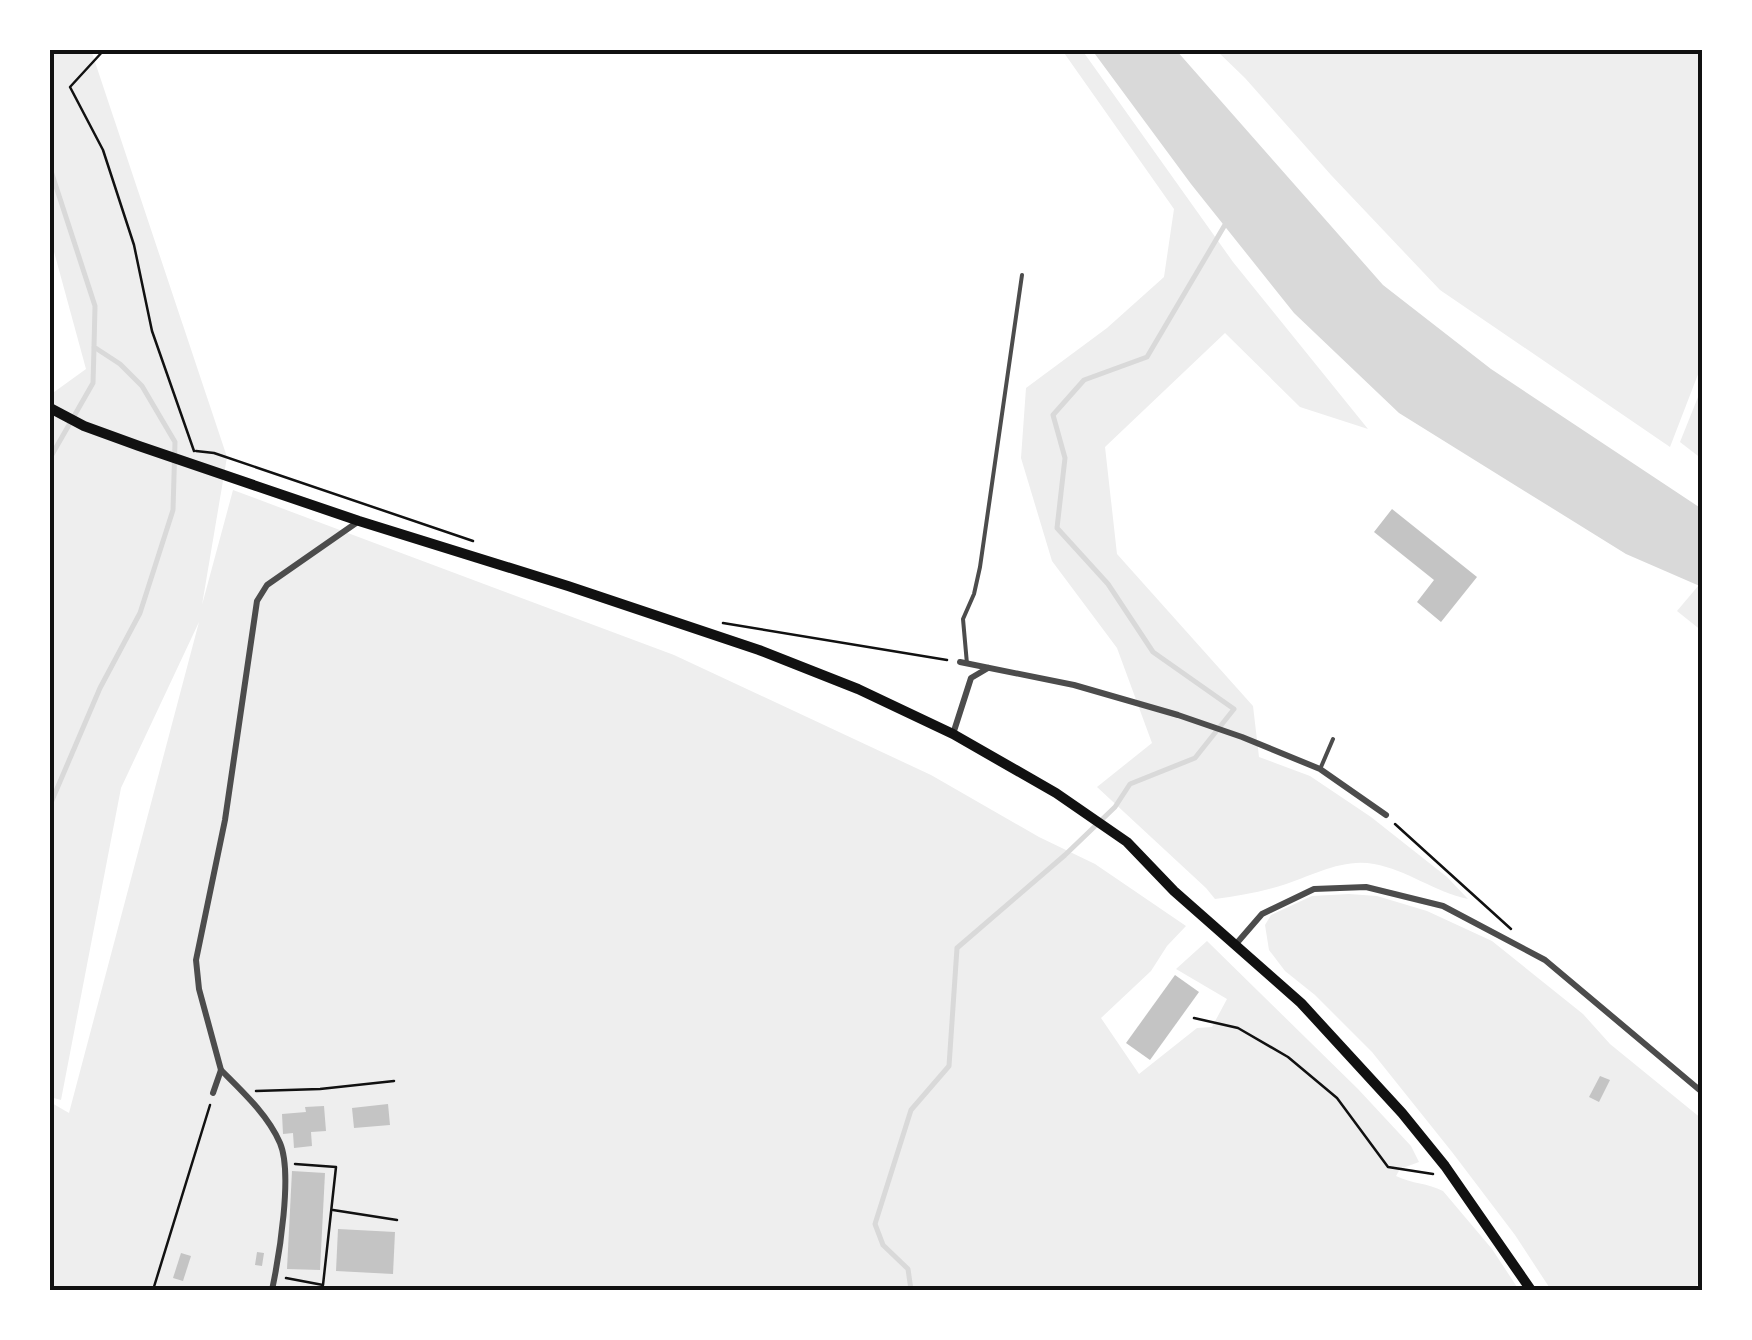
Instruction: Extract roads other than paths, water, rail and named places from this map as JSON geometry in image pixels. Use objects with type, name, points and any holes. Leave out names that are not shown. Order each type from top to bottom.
[{"type":"main road","points":[[50,408],[84,426],[193,457],[359,522],[759,650],[858,689],[954,734],[1056,793],[1127,842],[1174,890],[1301,1003],[1445,1166],[1532,1290]]},
{"type":"street","points":[[272,1290],[284,1200],[279,1140],[252,1102],[221,1070],[203,1005],[196,960],[225,820],[257,601],[266,586],[359,522]]},
{"type":"street","points":[[964,663],[1074,685],[1242,736],[1320,769],[1386,816]]},
{"type":"street","points":[[954,734],[971,678],[989,668]]},
{"type":"street","points":[[1236,944],[1262,914],[1314,890],[1366,887],[1443,906],[1546,960],[1702,1092]]},
{"type":"street","points":[[213,1093],[221,1070]]},
{"type":"lane","points":[[964,663],[963,618],[980,567],[1022,274]]},
{"type":"lane","points":[[1320,769],[1333,739]]},
{"type":"waterway","points":[[50,168],[95,306],[94,347],[120,364],[142,386],[175,442],[173,510],[140,613],[100,688],[50,805]]},
{"type":"waterway","points":[[911,1290],[908,1269],[883,1245],[875,1224],[911,1110],[949,1066],[957,948],[1065,855],[1115,807],[1130,784],[1195,758],[1234,709],[1153,652],[1108,584],[1057,528],[1065,458],[1053,415],[1084,380],[1147,357],[1226,223]]},
{"type":"waterway","points":[[50,458],[93,383],[94,348]]}]
